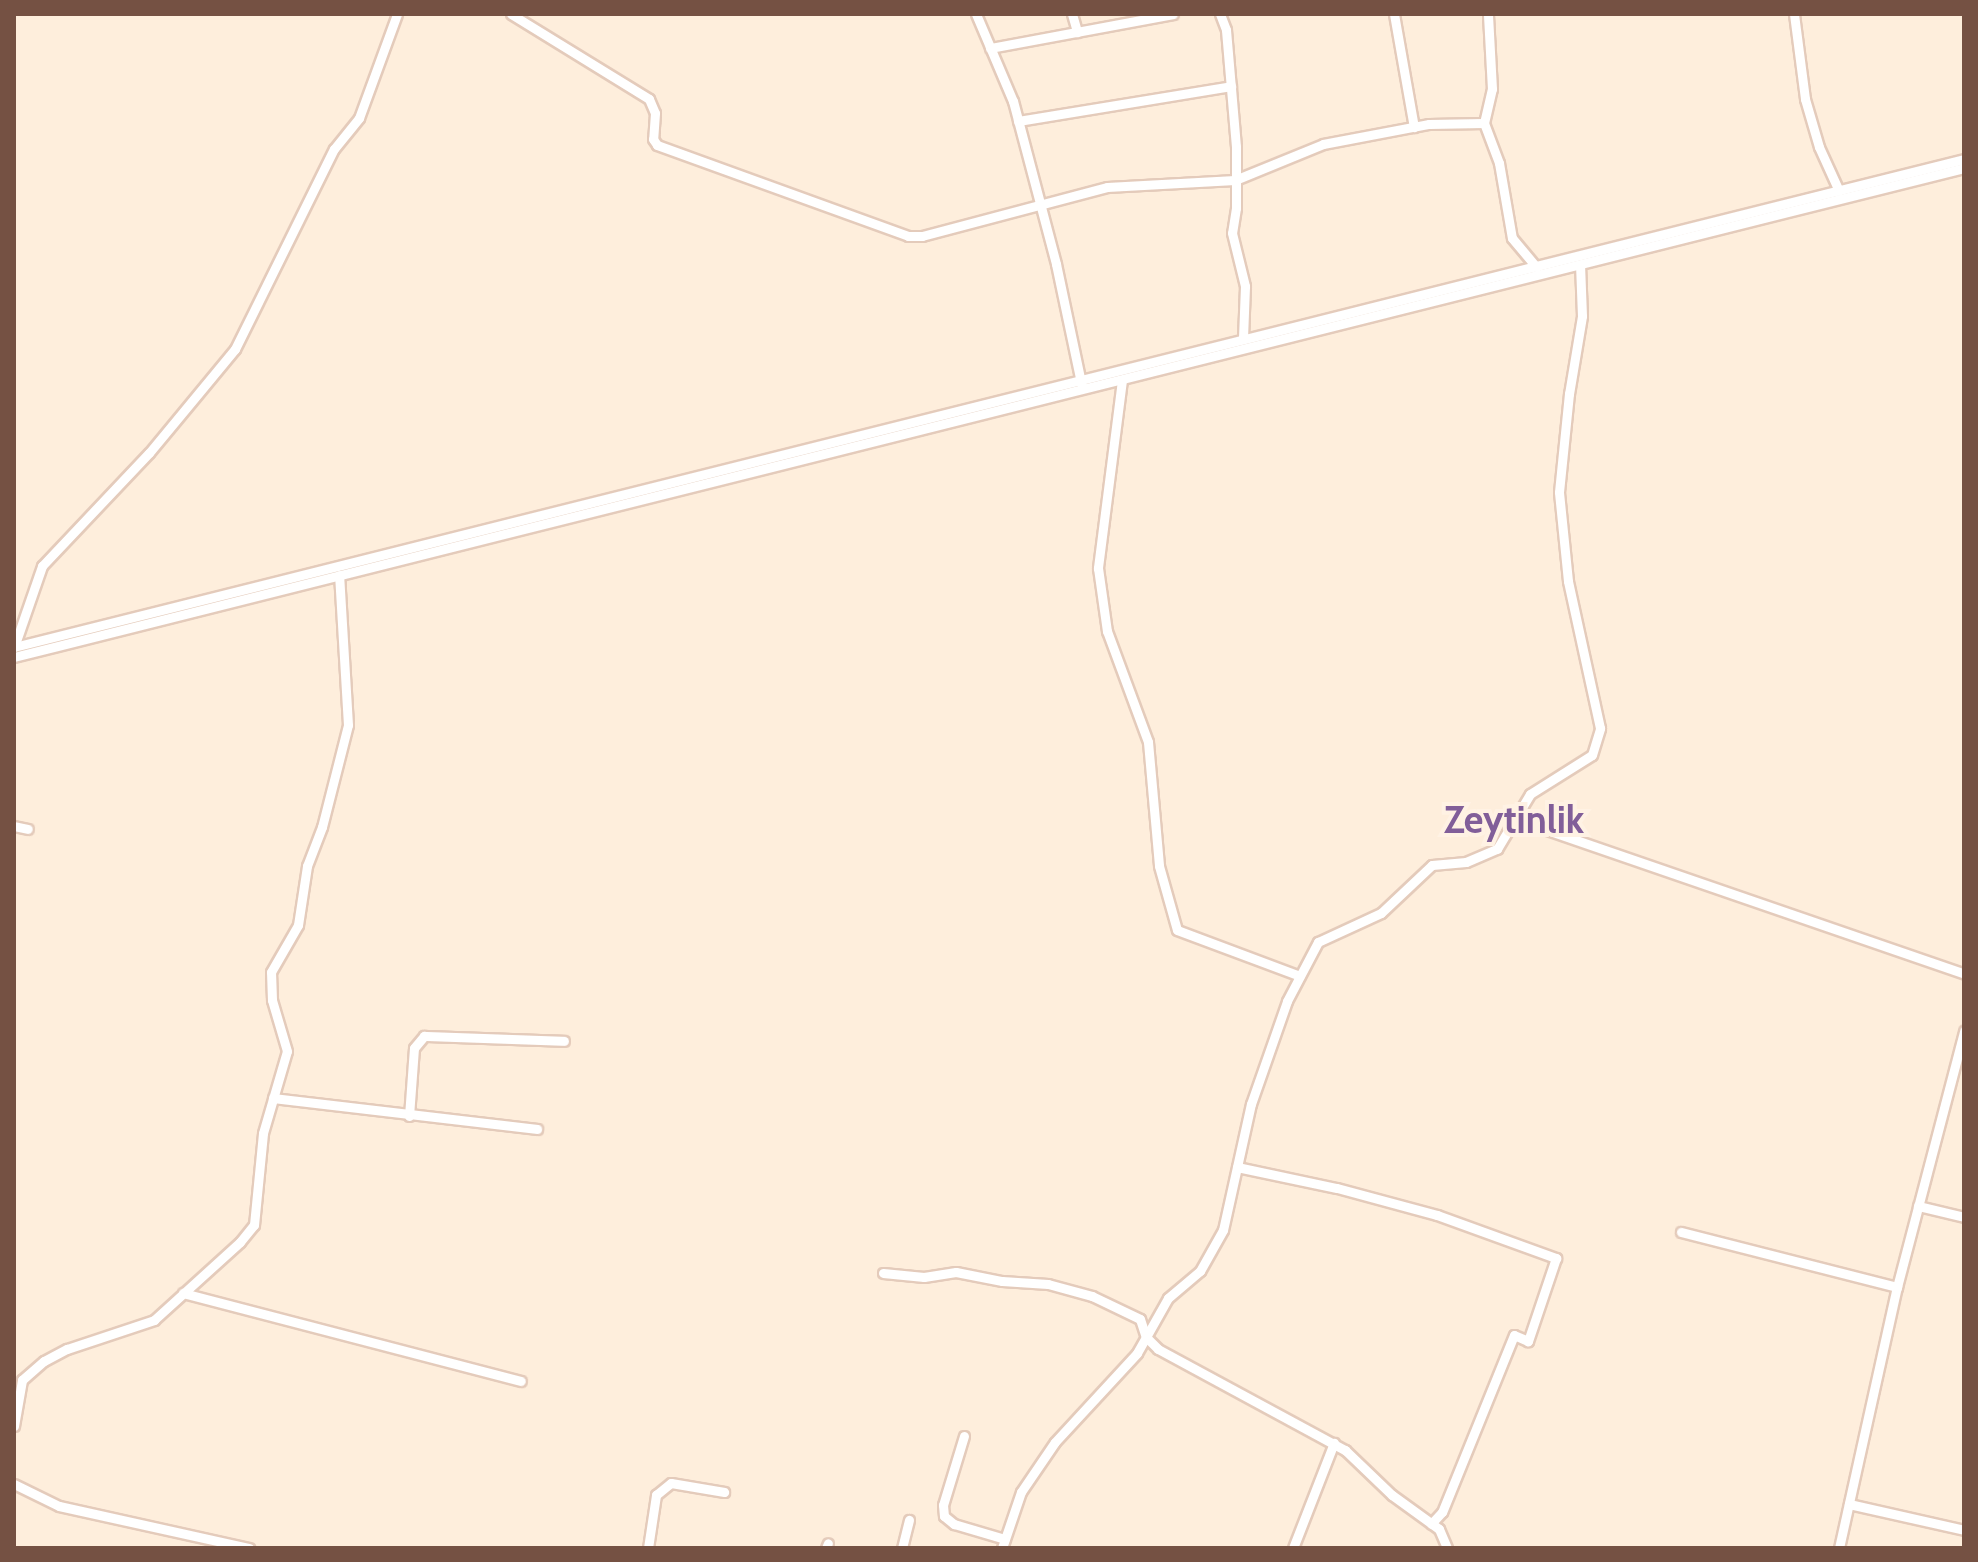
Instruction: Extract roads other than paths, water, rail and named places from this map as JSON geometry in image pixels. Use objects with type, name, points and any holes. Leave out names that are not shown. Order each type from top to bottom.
[{"type":"street","points":[[14,647],[42,566],[149,453],[235,349],[273,265],[334,149],[359,118],[397,14]]},
{"type":"street","points":[[511,14],[649,99],[655,113],[652,132],[657,145],[889,231],[922,236],[1107,187],[1235,180],[1323,144],[1414,127],[1484,123]]},
{"type":"street","points":[[976,14],[1018,121],[1056,264],[1081,384]]},
{"type":"street","points":[[1072,14],[1077,32]]},
{"type":"street","points":[[990,48],[1173,14]]},
{"type":"street","points":[[1220,14],[1226,30],[1231,86],[1235,180],[1232,233],[1245,286],[1243,338]]},
{"type":"street","points":[[1394,14],[1414,127]]},
{"type":"street","points":[[1488,14],[1492,89],[1484,123],[1499,163],[1512,238],[1538,270]]},
{"type":"street","points":[[1794,14],[1805,99],[1819,147],[1839,191]]},
{"type":"street","points":[[1018,121],[1231,86]]},
{"type":"street","points":[[14,647],[1081,384],[1122,380],[1964,159]]},
{"type":"street","points":[[14,657],[1081,384],[1243,338],[1538,270],[1580,265],[1964,168]]},
{"type":"street","points":[[964,1436],[943,1505],[944,1516],[954,1524],[1003,1544],[1021,1492],[1055,1442],[1137,1353],[1168,1298],[1200,1271],[1223,1230],[1251,1104],[1287,1001],[1318,942],[1381,913],[1432,865],[1466,862],[1497,849],[1512,818],[1530,794],[1592,755],[1600,728],[1568,581],[1559,492],[1569,394],[1582,316],[1580,265]]},
{"type":"street","points":[[1122,380],[1098,568],[1107,631],[1148,742],[1159,866],[1177,930],[1300,976]]},
{"type":"street","points":[[14,1426],[22,1380],[44,1361],[67,1349],[154,1320],[240,1242],[254,1225],[263,1133],[287,1051],[272,1000],[271,972],[298,925],[307,866],[322,827],[348,725],[339,575]]},
{"type":"street","points":[[1512,818],[1964,974]]},
{"type":"street","points":[[14,826],[28,829]]},
{"type":"street","points":[[1839,1548],[1897,1287],[1964,1031]]},
{"type":"street","points":[[409,1116],[414,1048],[424,1036],[564,1041]]},
{"type":"street","points":[[273,1098],[537,1129]]},
{"type":"street","points":[[1237,1167],[1337,1188],[1437,1215],[1556,1258],[1528,1341],[1514,1335],[1442,1512],[1431,1524]]},
{"type":"street","points":[[1918,1206],[1964,1217]]},
{"type":"street","points":[[1681,1232],[1897,1287]]},
{"type":"street","points":[[883,1273],[924,1277],[956,1272],[1002,1281],[1048,1284],[1092,1296],[1140,1319],[1146,1337],[1180,1362],[1345,1450],[1392,1495],[1439,1529],[1447,1548]]},
{"type":"street","points":[[183,1293],[521,1381]]},
{"type":"street","points":[[1293,1548],[1334,1443]]},
{"type":"street","points":[[648,1548],[656,1495],[671,1483],[724,1492]]},
{"type":"street","points":[[14,1484],[59,1506],[249,1548]]},
{"type":"street","points":[[1849,1504],[1964,1530]]},
{"type":"street","points":[[902,1548],[909,1520]]},
{"type":"district","name":"Zeytinlik","points":[[1514,820]]}]
